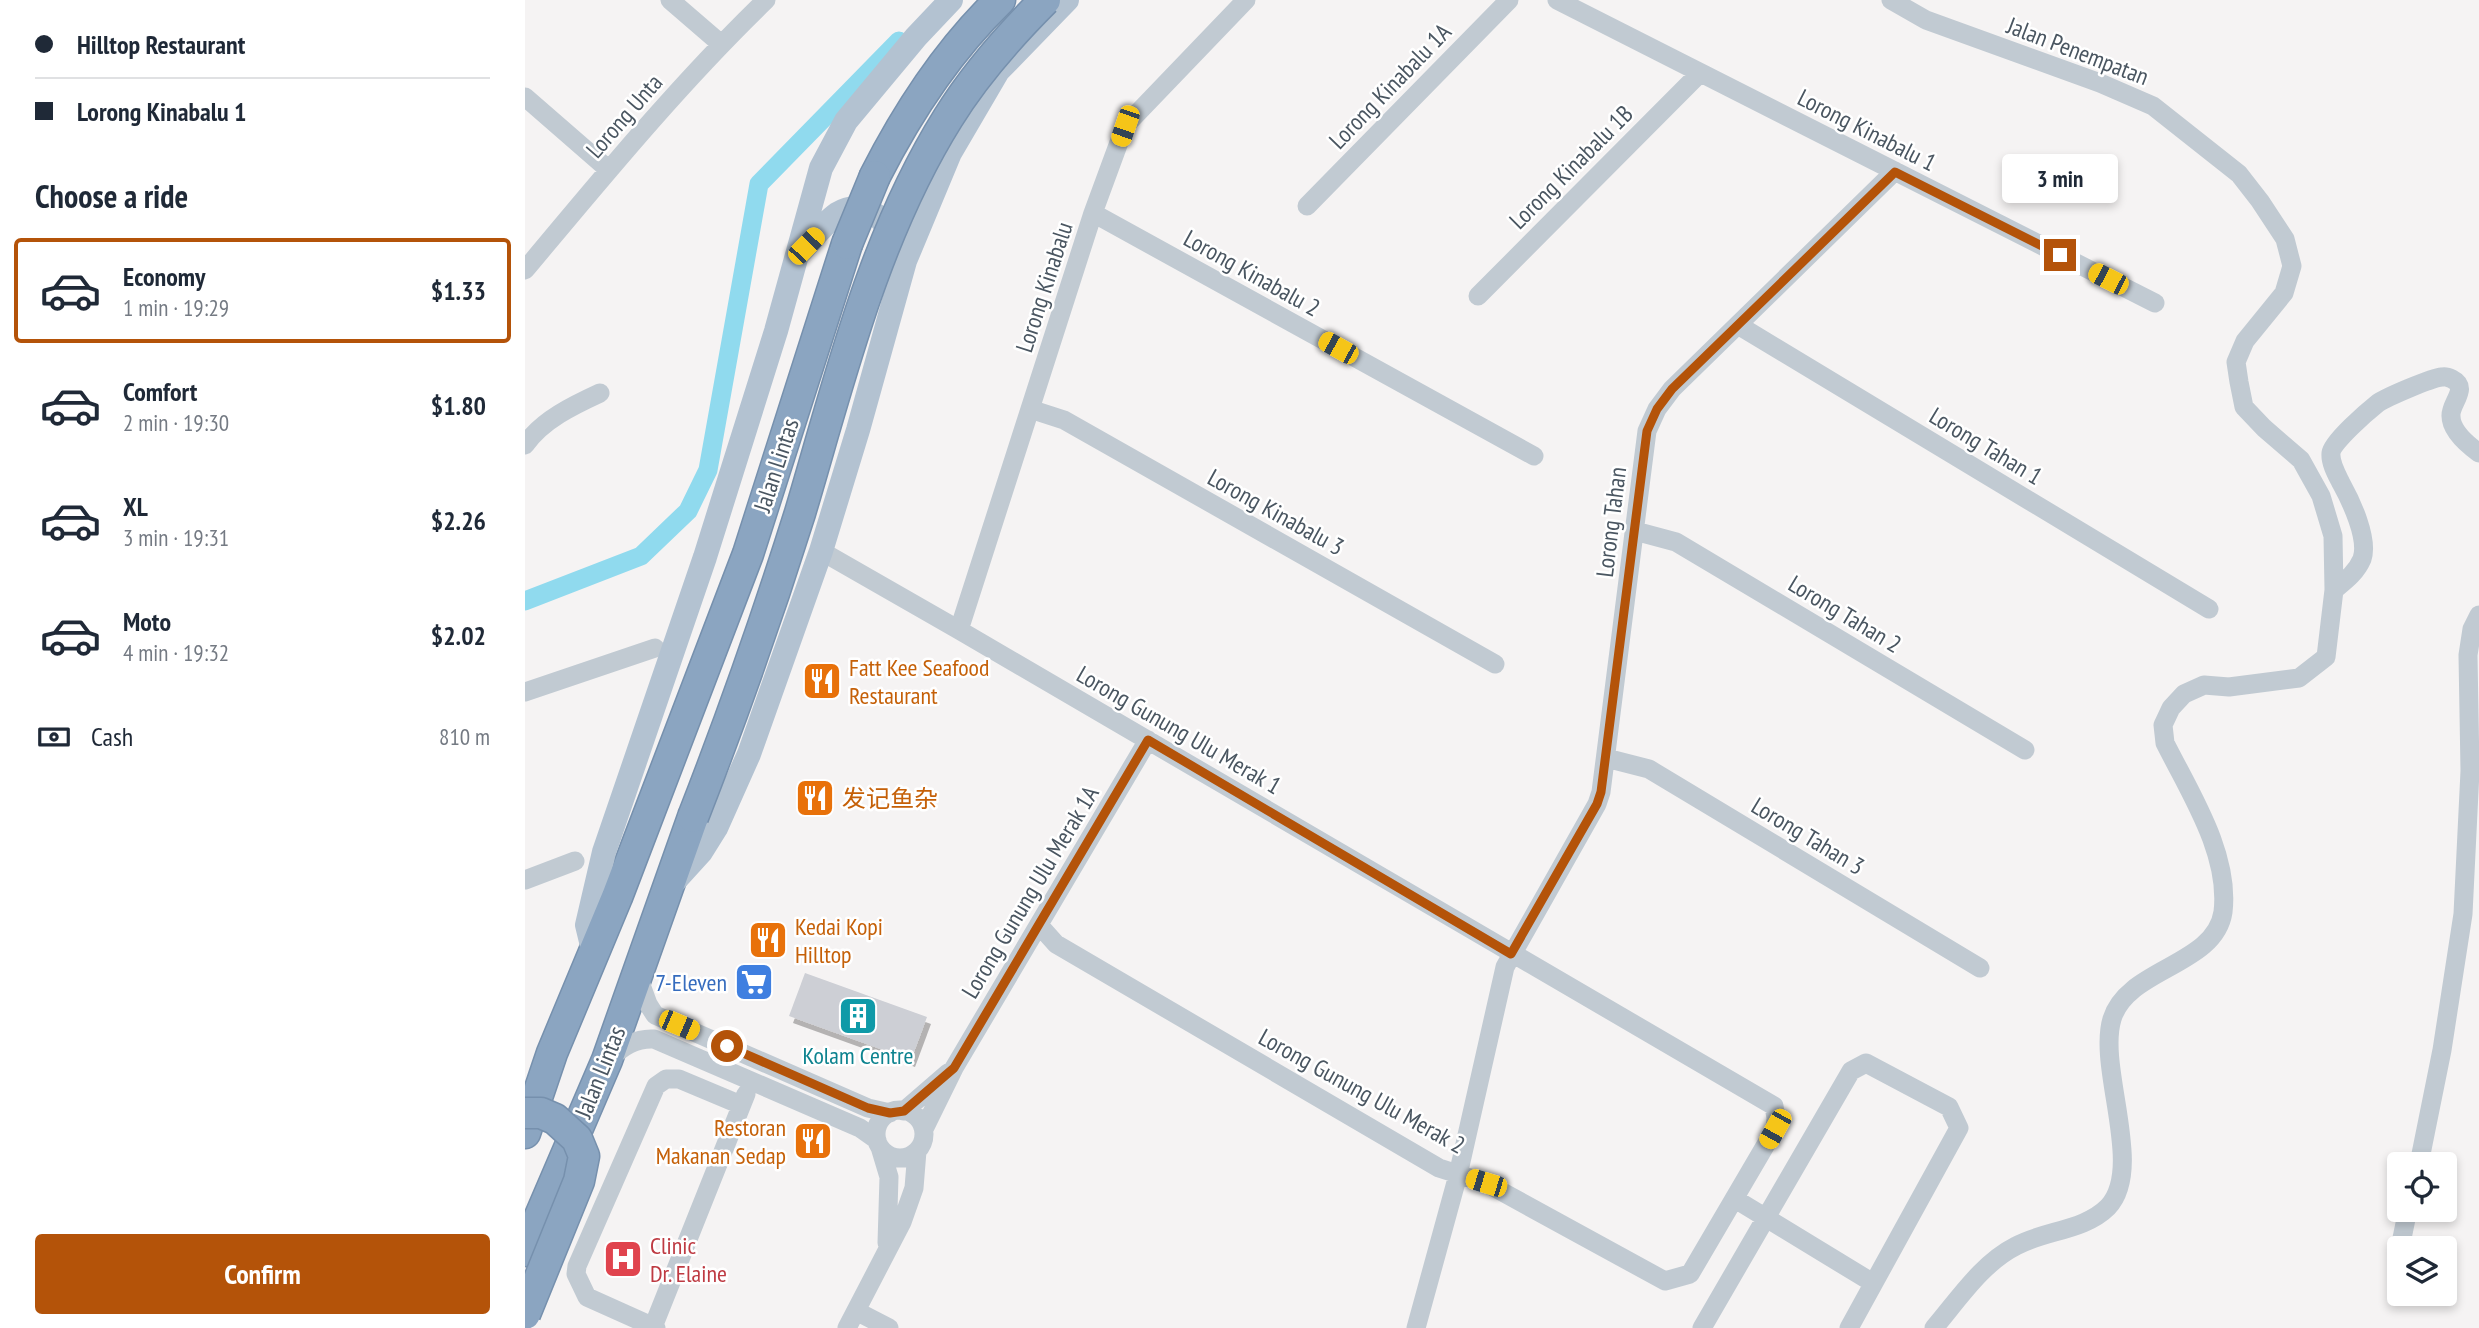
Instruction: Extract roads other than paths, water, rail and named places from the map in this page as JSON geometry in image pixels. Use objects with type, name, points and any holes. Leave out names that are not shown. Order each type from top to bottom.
[{"type":"highway","name":"Jalan Lintas","points":[[525,1133],[552,1053],[617,897],[748,554],[847,244],[874,176],[926,87],[969,31],[1000,0]]},
{"type":"highway","name":"Jalan Lintas","points":[[525,1251],[607,1060],[752,657],[874,272],[901,207],[949,117],[989,61],[1045,0]]},
{"type":"highway","points":[[525,1113],[541,1113],[555,1119],[577,1139],[584,1156],[579,1181],[525,1314]]},
{"type":"main road","name":"Jalan Lintas","points":[[594,954],[587,925],[604,852],[705,557],[776,331],[821,168],[852,113],[951,0]]},
{"type":"main road","name":"Jalan Lintas","points":[[667,889],[701,852],[728,804],[753,743],[821,551],[905,261],[956,142],[997,71],[1067,0]]},
{"type":"main road","points":[[794,259],[840,212],[859,209],[871,211],[881,217],[891,231],[895,247],[893,309]]},
{"type":"street","points":[[670,0],[720,44]]},
{"type":"street","name":"Lorong Unta","points":[[525,270],[720,44],[766,0]]},
{"type":"street","name":"Lorong Kinabalu","points":[[959,630],[1125,126],[1246,0]]},
{"type":"street","name":"Lorong Kinabalu 1A","points":[[1307,206],[1509,0]]},
{"type":"street","name":"Lorong Kinabalu 1","points":[[1557,0],[2155,303]]},
{"type":"street","name":"Jalan Penempatan","points":[[1891,0],[1926,20],[2099,83],[2153,106],[2239,174],[2285,239],[2292,266],[2284,293],[2245,341],[2236,362],[2244,407],[2301,460],[2322,496],[2333,536],[2334,590],[2326,657],[2299,678],[2229,687],[2204,685],[2184,694],[2171,708],[2163,725],[2165,743],[2214,843],[2223,891],[2223,914],[2214,932],[2202,946],[2137,985],[2115,1011],[2109,1041],[2120,1127],[2121,1182],[2117,1195],[2108,1207],[2079,1224],[2031,1239],[2002,1254],[1989,1265],[1934,1328]]},
{"type":"street","name":"Lorong Kinabalu 1B","points":[[1478,296],[1700,73]]},
{"type":"street","points":[[525,97],[609,170]]},
{"type":"street","name":"Lorong Tahan","points":[[1416,1328],[1458,1174],[1505,967],[1597,804],[1606,758],[1647,431],[1657,409],[1672,389],[1895,172]]},
{"type":"street","name":"Lorong Kinabalu 2","points":[[1094,214],[1534,456]]},
{"type":"street","name":"Lorong Tahan 1","points":[[1738,325],[2210,609]]},
{"type":"street","points":[[2334,590],[2353,574],[2363,557],[2363,540],[2353,505],[2334,468],[2331,455],[2334,445],[2371,410],[2388,398],[2442,376],[2453,379],[2460,387],[2460,393],[2452,408],[2452,423],[2462,439],[2479,453]]},
{"type":"street","points":[[525,445],[566,409],[600,393]]},
{"type":"street","name":"Lorong Kinabalu 3","points":[[1030,409],[1064,420],[1495,664]]},
{"type":"street","name":"Lorong Tahan 2","points":[[1635,531],[1676,542],[2025,750]]},
{"type":"street","name":"Lorong Gunung Ulu Merak 1","points":[[821,551],[1774,1106]]},
{"type":"street","points":[[2421,1152],[2442,1049],[2463,914],[2470,771],[2468,655],[2472,629],[2479,615]]},
{"type":"street","points":[[525,692],[655,648]]},
{"type":"street","name":"Lorong Gunung Ulu Merak 1A","points":[[924,1129],[954,1068],[1148,740]]},
{"type":"street","name":"Lorong Tahan 3","points":[[1606,758],[1649,769],[1980,968]]},
{"type":"street","points":[[525,880],[575,861]]},
{"type":"street","name":"Lorong Gunung Ulu Merak 2","points":[[1039,925],[1056,944],[1439,1168],[1486,1183],[1665,1281],[1690,1274],[1775,1129],[1774,1106]]},
{"type":"street","points":[[607,1060],[625,1045],[642,1038],[654,1039],[860,1128],[890,1156],[911,1156],[923,1140],[924,1129],[916,1117],[868,1108],[655,1015],[637,974]]},
{"type":"street","points":[[525,1087],[552,1053]]},
{"type":"street","points":[[1702,1328],[1851,1071],[1866,1063],[1949,1107],[1959,1128],[1849,1328]]},
{"type":"street","name":"Lorong Gunung Ulu Merak 1A","points":[[897,1112],[954,1068]]},
{"type":"street","points":[[741,1105],[678,1079],[666,1079],[656,1086],[577,1266],[576,1274],[587,1297],[654,1327],[751,1081]]},
{"type":"street","points":[[887,1251],[889,1177],[878,1143],[880,1121],[897,1112]]},
{"type":"street","points":[[889,1328],[852,1319],[896,1235],[914,1188],[917,1151]]},
{"type":"street","points":[[1735,1199],[1873,1283]]},
{"type":"waterway","points":[[525,601],[641,556],[688,511],[708,470],[759,184],[899,41]]},
{"type":"place","name":"Fatt Kee Seafood Restaurant","points":[[822,681]]},
{"type":"place","name":"发记鱼杂","points":[[815,798]]},
{"type":"place","name":"Kedai Kopi Hilltop","points":[[768,940]]},
{"type":"place","name":"7-Eleven","points":[[754,982]]},
{"type":"place","name":"Kolam Centre","points":[[858,1016]]},
{"type":"place","name":"Restoran Makanan Sedap","points":[[813,1141]]},
{"type":"place","name":"Clinic Dr. Elaine","points":[[623,1259]]}]
